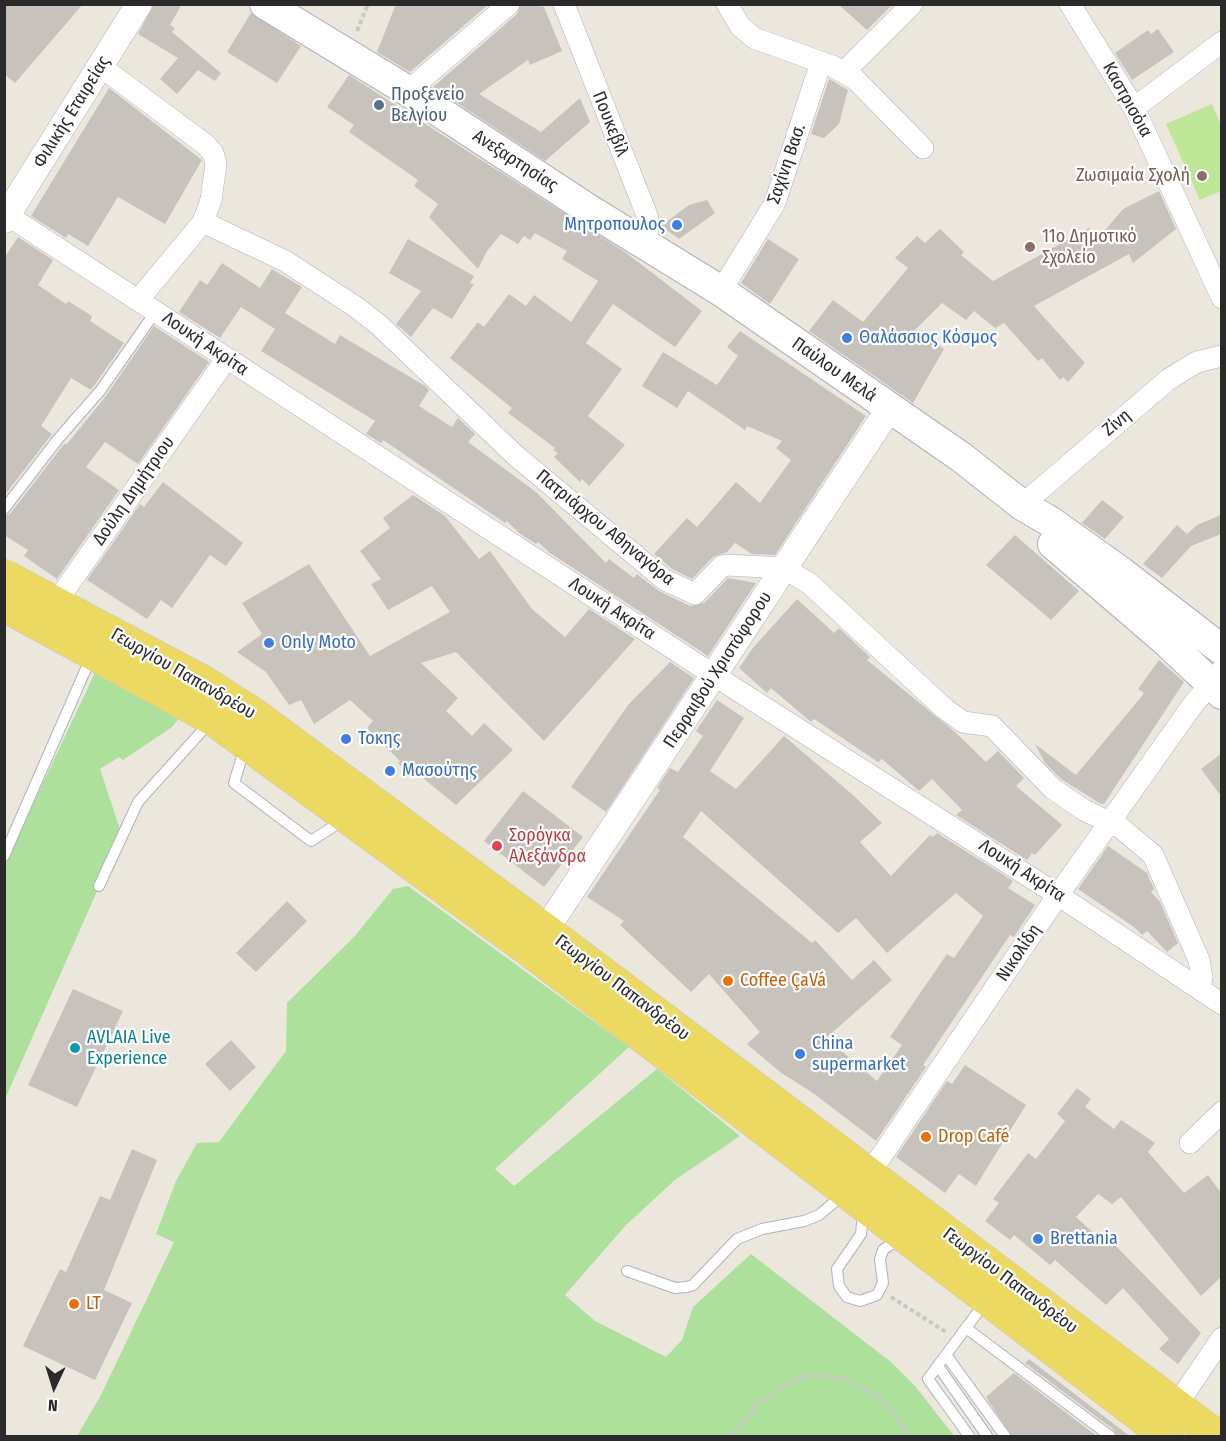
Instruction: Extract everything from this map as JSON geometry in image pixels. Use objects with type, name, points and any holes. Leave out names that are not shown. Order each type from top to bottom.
[{"type":"main road","name":"Ανεξαρτησίας","points":[[265,4],[408,91],[642,243]]},
{"type":"main road","name":"Παύλου Μελά","points":[[642,243],[721,291],[961,457],[1022,505],[1051,522],[1142,587],[1221,650]]},
{"type":"main road","name":"Παύλου Μελά","points":[[1022,505],[1042,535],[1218,682]]},
{"type":"main road","name":"Γεωργίου Παπανδρέου","points":[[4,576],[93,652],[213,719],[348,817],[539,941]]},
{"type":"main road","name":"Γεωργίου Παπανδρέου","points":[[4,605],[48,614],[237,703],[858,1189],[996,1288],[1168,1425],[1216,1437]]},
{"type":"main road","name":"Γεωργίου Παπανδρέου","points":[[858,1189],[910,1241],[996,1288]]},
{"type":"street","name":"Φιλικής Εταιρείας","points":[[6,216],[139,4]]},
{"type":"street","points":[[408,91],[508,4]]},
{"type":"street","name":"Πουκεβίλ","points":[[564,4],[648,218],[648,231],[642,243]]},
{"type":"street","points":[[727,4],[747,33],[844,72],[864,86],[923,148]]},
{"type":"street","points":[[844,72],[912,4]]},
{"type":"street","name":"Καστρισόια","points":[[1070,4],[1134,108],[1221,298]]},
{"type":"street","points":[[1134,108],[1221,42]]},
{"type":"street","name":"Σαχίνη Βασ.","points":[[721,291],[775,203],[821,62]]},
{"type":"street","points":[[100,66],[207,145],[213,153],[216,164],[215,178],[203,222],[139,299]]},
{"type":"street","name":"Λουκή Ακρίτα","points":[[6,216],[139,299],[715,676],[1059,895],[1221,1004]]},
{"type":"street","name":"Πατριάρχου Αθηναγόρα","points":[[203,222],[285,261],[350,302],[378,325],[515,455],[664,580],[695,594],[722,566],[784,568],[810,584],[945,709],[963,722],[992,726],[1053,789],[1128,833],[1158,862],[1199,960],[1202,978],[1199,989]]},
{"type":"street","name":"Ζίνη","points":[[1022,505],[1169,379],[1197,362],[1221,356]]},
{"type":"street","name":"Δούλη Δημήτριου","points":[[48,614],[227,358]]},
{"type":"street","name":"Περραιβού Χριστόφορου","points":[[539,941],[890,409]]},
{"type":"street","name":"Νικολίδη","points":[[858,1189],[1109,823],[1218,682]]},
{"type":"street","points":[[1190,1143],[1221,1112]]},
{"type":"street","points":[[1168,1425],[1221,1338]]},
{"type":"lane","points":[[4,509],[58,439],[100,391],[156,311]]},
{"type":"lane","points":[[4,856],[93,652]]},
{"type":"lane","points":[[99,886],[138,802],[213,719]]},
{"type":"lane","points":[[627,1271],[675,1288],[693,1285],[737,1239],[762,1229],[804,1221],[819,1215],[858,1189],[864,1214],[863,1229],[856,1243],[840,1263],[838,1283],[842,1293],[854,1300],[872,1299],[880,1290],[883,1280],[880,1259],[883,1250],[890,1245],[910,1241]]},
{"type":"lane","points":[[969,1437],[928,1379],[996,1288]]},
{"type":"lane","points":[[966,1328],[1110,1437]]},
{"type":"lane","points":[[946,1355],[1005,1437]]},
{"type":"lane","points":[[938,1366],[987,1437]]},
{"type":"path","points":[[880,1290],[958,1339]]},
{"type":"path","points":[[733,1437],[758,1403],[798,1378],[818,1375],[844,1379],[882,1399],[910,1437]]},
{"type":"green space","points":[[1212,104],[1221,125],[1221,191],[1200,200],[1166,124]]},
{"type":"green space","points":[[99,664],[184,712],[172,727],[123,760],[119,757],[100,769],[122,835],[5,1099],[4,866]]},
{"type":"green space","points":[[408,886],[629,1047],[495,1169],[514,1186],[657,1069],[740,1136],[676,1179],[626,1225],[565,1295],[595,1321],[666,1357],[682,1340],[693,1307],[751,1254],[891,1362],[916,1387],[954,1436],[77,1436],[100,1397],[174,1242],[156,1234],[176,1181],[197,1143],[219,1142],[286,1051],[287,1003],[354,937],[393,889]]},
{"type":"building","points":[[4,4],[83,4],[15,83],[4,74]]},
{"type":"building","points":[[154,4],[182,4],[170,25],[175,28],[172,32],[221,73],[215,81],[198,70],[177,94],[160,79],[178,58],[138,34]]},
{"type":"building","points":[[396,4],[489,4],[410,72],[377,52]]},
{"type":"building","points":[[521,4],[544,7],[562,51],[530,65],[528,60],[479,94],[541,132],[580,98],[590,122],[545,161],[433,87],[517,14]]},
{"type":"building","points":[[838,4],[893,4],[867,30]]},
{"type":"building","points":[[251,13],[301,46],[277,83],[227,52]]},
{"type":"building","points":[[1158,29],[1174,52],[1132,80],[1115,53],[1148,30],[1151,34]]},
{"type":"building","points":[[349,75],[625,252],[702,311],[675,347],[613,304],[586,343],[622,369],[588,416],[625,445],[589,486],[582,479],[580,482],[554,457],[558,453],[553,450],[555,448],[508,413],[512,408],[450,358],[478,322],[484,327],[509,294],[526,306],[534,295],[571,322],[598,281],[562,259],[567,251],[535,233],[530,240],[524,236],[518,244],[501,234],[487,251],[478,269],[429,217],[438,204],[414,186],[418,180],[349,132],[354,125],[327,107]]},
{"type":"building","points":[[829,79],[848,90],[839,124],[824,138],[811,134]]},
{"type":"building","points":[[109,88],[202,160],[165,224],[118,197],[88,246],[68,234],[66,238],[31,216]]},
{"type":"building","points":[[1159,191],[1176,229],[1133,263],[1129,254],[1034,306],[1085,363],[1068,382],[1063,377],[1060,380],[1042,358],[1038,361],[1004,323],[995,328],[974,311],[966,320],[942,303],[915,330],[944,349],[913,403],[809,331],[833,300],[863,322],[908,268],[895,258],[917,236],[925,243],[940,229],[964,252],[961,255],[993,281],[1089,228],[1096,241],[1123,209]]},
{"type":"building","points":[[707,200],[715,213],[679,239],[661,226],[689,205]]},
{"type":"building","points":[[18,237],[53,260],[38,285],[66,304],[68,301],[92,316],[90,321],[124,343],[91,390],[71,378],[41,426],[52,434],[4,496],[4,258]]},
{"type":"building","points":[[408,239],[474,276],[470,283],[474,284],[452,319],[433,308],[411,337],[396,324],[421,291],[389,273]]},
{"type":"building","points":[[768,239],[799,259],[770,304],[741,283]]},
{"type":"building","points":[[222,263],[260,288],[272,269],[302,287],[285,313],[335,344],[340,335],[425,386],[429,390],[419,406],[452,427],[458,418],[475,434],[468,442],[536,492],[606,563],[609,559],[634,578],[637,574],[659,591],[690,606],[704,603],[728,578],[756,583],[708,656],[550,553],[538,542],[536,544],[519,533],[507,521],[505,523],[383,440],[381,443],[366,434],[375,421],[261,351],[275,329],[241,307],[220,338],[179,312],[200,280],[207,285]]},
{"type":"building","points":[[154,326],[209,362],[138,464],[105,442],[86,467],[119,490],[57,579],[24,556],[28,550],[4,535],[4,516],[10,514],[64,444],[67,444],[106,396]]},
{"type":"building","points":[[740,331],[866,416],[775,555],[752,554],[735,543],[727,552],[713,557],[692,579],[672,569],[654,554],[687,518],[697,527],[736,482],[760,503],[791,460],[776,448],[782,441],[747,426],[745,430],[688,391],[677,408],[642,386],[663,352],[717,385],[738,356],[727,347]]},
{"type":"building","points":[[163,482],[243,543],[226,566],[210,555],[172,608],[161,600],[147,619],[87,580],[140,504],[144,507]]},
{"type":"building","points":[[413,495],[445,516],[479,559],[490,551],[532,609],[565,637],[589,609],[635,639],[544,741],[456,652],[421,663],[458,698],[446,711],[472,736],[484,723],[513,750],[456,805],[413,770],[409,774],[398,763],[400,761],[367,728],[373,721],[350,700],[314,724],[301,700],[289,705],[266,672],[237,652],[262,634],[242,603],[309,564],[370,656],[450,612],[432,586],[388,610],[371,584],[381,579],[360,551],[390,528],[383,518]]},
{"type":"building","points":[[1102,500],[1124,517],[1105,539],[1082,523]]},
{"type":"building","points":[[1221,515],[1221,534],[1191,546],[1162,578],[1143,564],[1177,525],[1187,534],[1197,525]]},
{"type":"building","points":[[1015,535],[1079,591],[1051,620],[986,565]]},
{"type":"building","points":[[797,599],[834,633],[839,628],[870,657],[867,660],[955,732],[986,762],[998,751],[1024,778],[1016,786],[1062,825],[1035,855],[1032,853],[1027,860],[956,815],[962,810],[932,779],[919,791],[882,759],[878,762],[814,719],[811,722],[771,688],[767,693],[739,668],[753,648]]},
{"type":"building","points":[[1159,660],[1184,682],[1104,804],[1101,804],[1061,779],[1045,763],[1035,744],[1076,775],[1142,696],[1144,693],[1138,689]]},
{"type":"building","points":[[670,662],[694,678],[606,812],[571,787],[628,705]]},
{"type":"building","points":[[717,700],[744,718],[710,771],[736,789],[784,736],[882,823],[860,842],[891,876],[930,835],[933,837],[937,833],[1013,881],[1008,888],[1035,905],[1014,937],[1010,935],[923,1065],[926,1067],[876,1141],[813,1093],[780,1072],[747,1044],[760,1032],[709,974],[691,992],[620,925],[624,921],[587,897],[660,790],[657,788],[670,768],[678,772],[703,736],[696,731]],"holes":[[[701,811],[838,933],[856,918],[887,953],[956,893],[983,916],[954,958],[947,954],[890,1037],[902,1045],[877,1081],[826,1038],[892,980],[874,960],[852,980],[815,940],[812,943],[683,837]]]},
{"type":"building","points":[[1221,754],[1221,796],[1201,769]]},
{"type":"building","points":[[523,791],[583,837],[544,887],[484,841]]},
{"type":"building","points":[[1108,846],[1147,873],[1154,889],[1151,892],[1160,902],[1178,943],[1167,952],[1147,931],[1142,935],[1134,927],[1078,889]]},
{"type":"building","points":[[287,901],[307,921],[256,972],[236,953]]},
{"type":"building","name":"AVLAIA Live Experience","points":[[73,989],[123,1011],[77,1107],[28,1085]]},
{"type":"building","points":[[231,1040],[256,1067],[230,1091],[205,1064]]},
{"type":"building","points":[[965,1065],[1026,1105],[976,1186],[959,1174],[945,1193],[896,1157],[947,1081],[952,1084]]},
{"type":"building","points":[[1077,1088],[1091,1099],[1085,1107],[1114,1129],[1121,1120],[1155,1143],[1148,1152],[1184,1193],[1208,1175],[1221,1193],[1221,1277],[1201,1296],[1121,1197],[1112,1204],[1098,1194],[1076,1217],[1108,1246],[1112,1242],[1201,1333],[1178,1364],[1159,1349],[1169,1339],[1123,1288],[1106,1305],[1055,1260],[1050,1265],[1014,1235],[1010,1240],[985,1221],[999,1203],[993,1199],[1028,1153],[1036,1159],[1065,1121],[1057,1114]]},
{"type":"building","points":[[132,1149],[157,1160],[104,1290],[132,1303],[95,1380],[23,1346],[60,1269],[66,1272],[100,1196],[110,1200]]},
{"type":"building","points":[[1029,1359],[1131,1437],[1117,1437],[1114,1430],[1025,1363]]},
{"type":"building","points":[[1014,1373],[1098,1437],[1012,1437],[986,1397]]},
{"type":"place","name":"Προξενείο Βελγίου","points":[[379,105]]},
{"type":"place","name":"Ζωσιμαία Σχολή","points":[[1202,176]]},
{"type":"place","name":"Μητροπουλος","points":[[677,225]]},
{"type":"place","name":"11ο Δημοτικό Σχολείο","points":[[1030,247]]},
{"type":"place","name":"Θαλάσσιος Κόσμος","points":[[847,338]]},
{"type":"place","name":"Only Moto","points":[[269,643]]},
{"type":"place","name":"Τοκης","points":[[346,739]]},
{"type":"place","name":"Μασούτης","points":[[390,771]]},
{"type":"place","name":"Σορόγκα Αλεξάνδρα","points":[[497,846]]},
{"type":"place","name":"Coffee ÇaVá","points":[[728,981]]},
{"type":"place","name":"AVLAIA Live Experience","points":[[75,1048]]},
{"type":"place","name":"China supermarket","points":[[800,1054]]},
{"type":"place","name":"Drop Café","points":[[926,1137]]},
{"type":"place","name":"Brettania","points":[[1038,1239]]},
{"type":"place","name":"LT","points":[[74,1304]]}]
